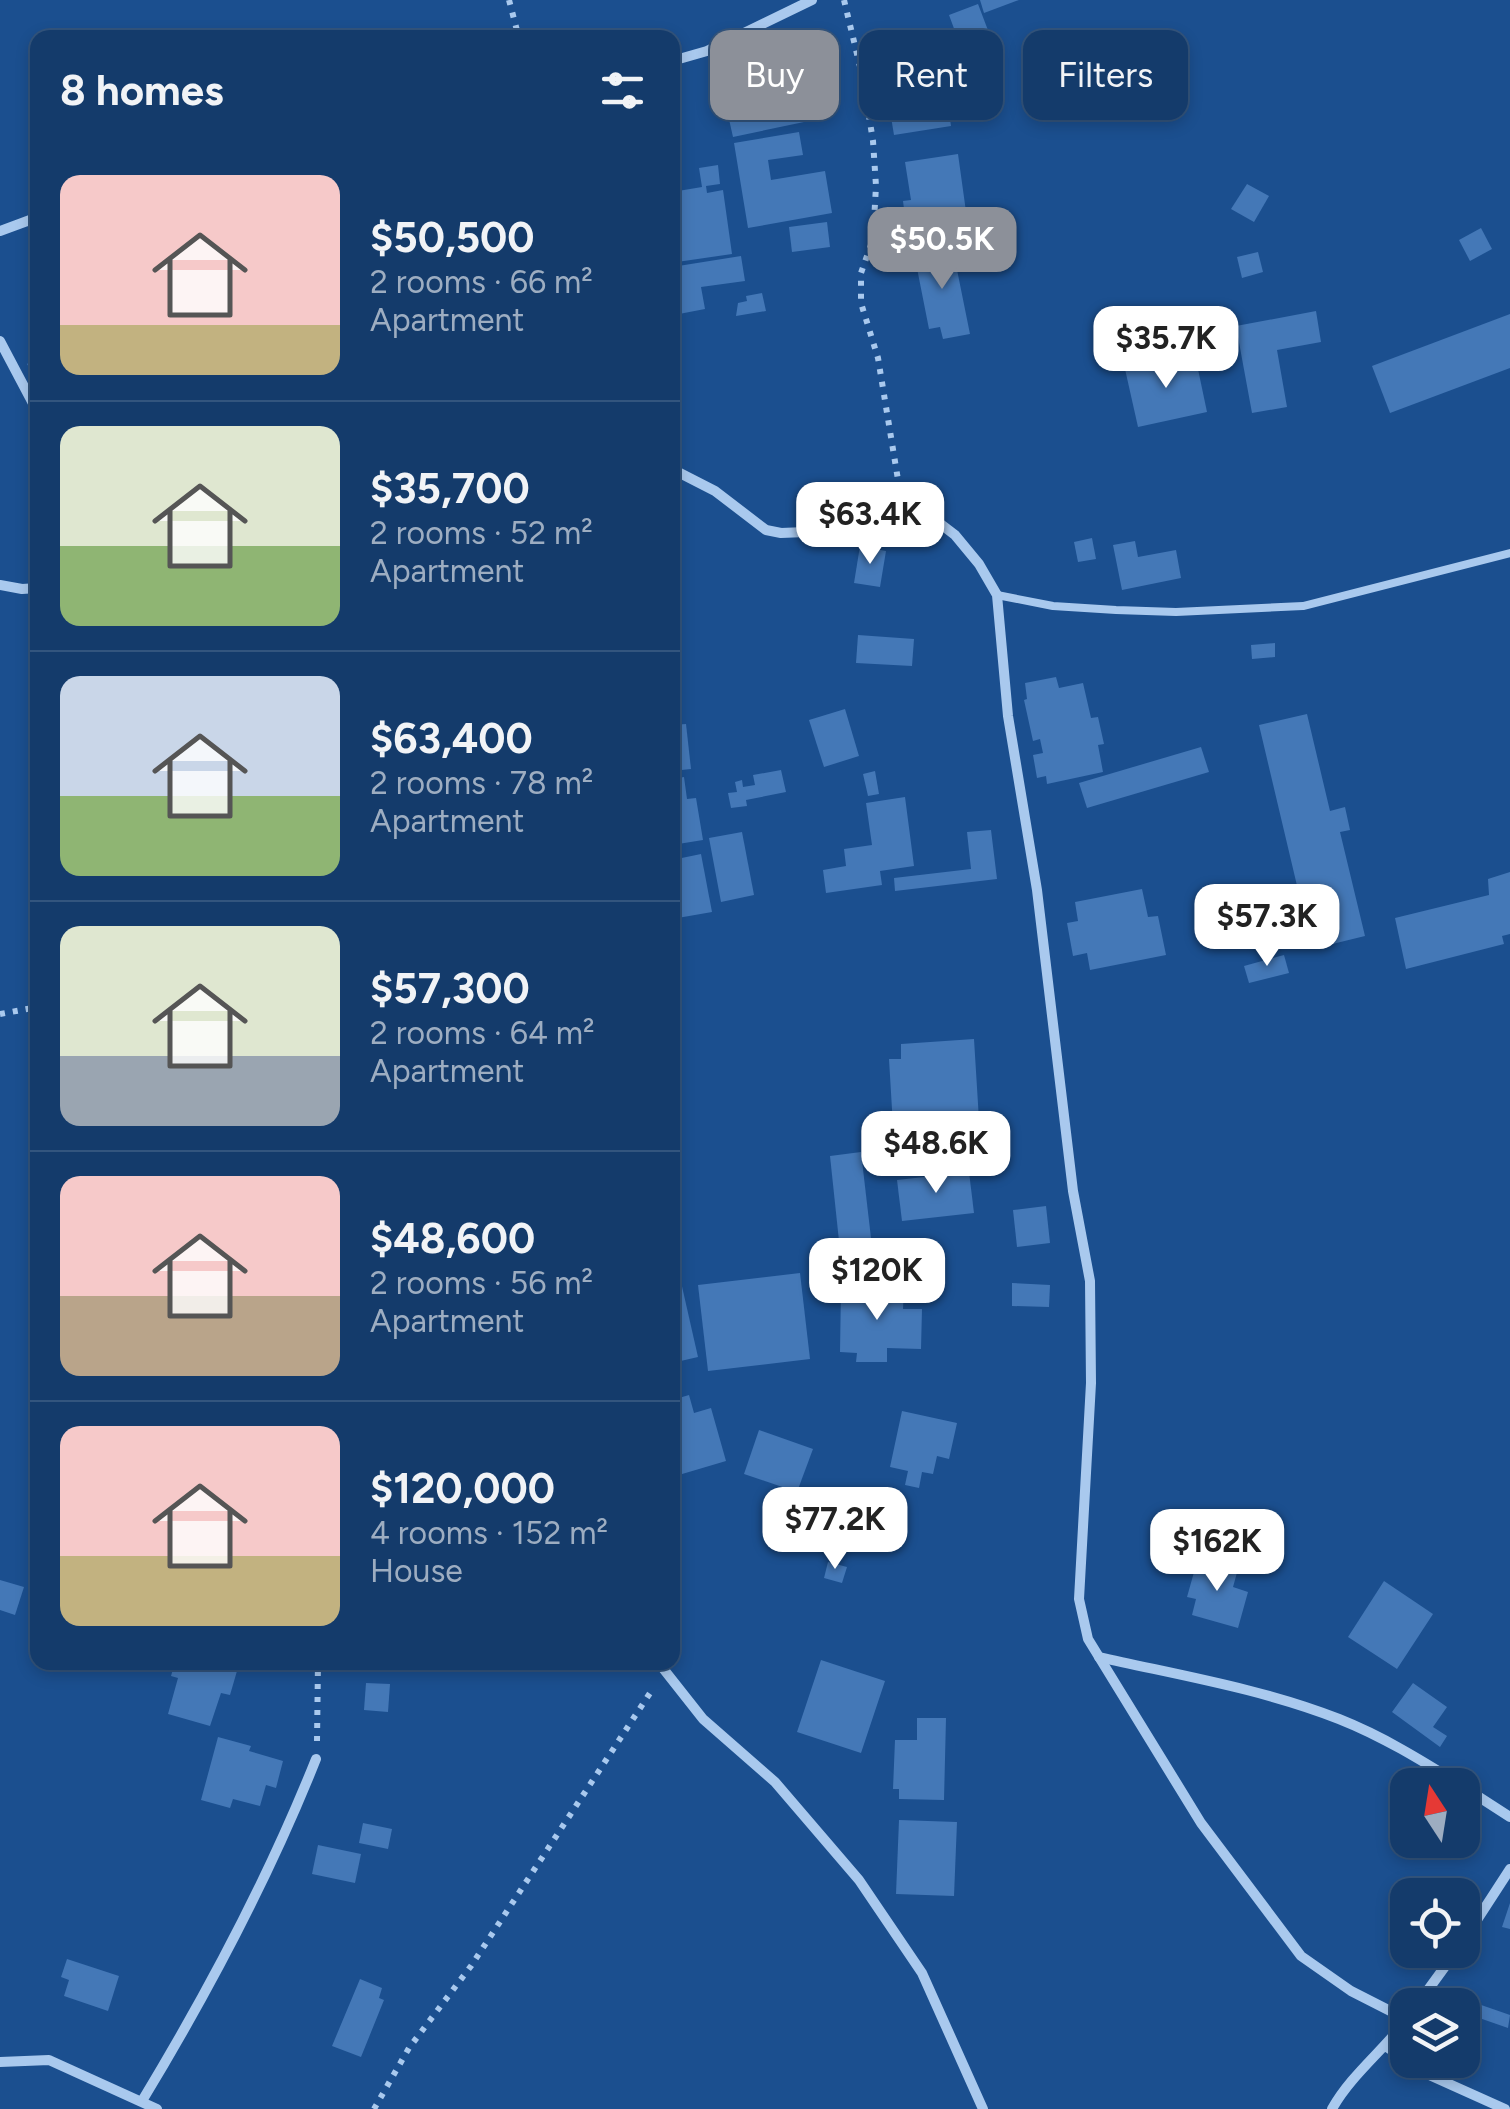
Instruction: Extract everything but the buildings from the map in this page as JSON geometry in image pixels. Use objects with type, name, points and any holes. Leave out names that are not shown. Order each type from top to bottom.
[{"type":"street","points":[[680,59],[707,51],[812,0]]},
{"type":"street","points":[[0,231],[30,220]]},
{"type":"street","points":[[0,341],[30,398]]},
{"type":"street","points":[[680,473],[715,491],[766,530],[781,533],[830,531],[904,518],[938,522],[955,535],[997,595],[1008,716],[1038,890],[1073,1191],[1090,1281],[1090,1399],[1078,1599],[1088,1639],[1201,1824],[1301,1956],[1351,1991],[1390,2010]]},
{"type":"street","points":[[0,584],[30,588]]},
{"type":"street","points":[[1099,1657],[1225,1685],[1336,1718],[1396,1745],[1433,1768]]},
{"type":"street","points":[[663,1670],[703,1719],[775,1782],[860,1880],[922,1973],[983,2109]]},
{"type":"street","points":[[142,2102],[195,2011],[261,1882],[316,1758]]},
{"type":"street","points":[[1480,1797],[1510,1816]]},
{"type":"street","points":[[1480,1915],[1510,1869]]},
{"type":"street","points":[[1332,2109],[1342,2091],[1390,2041]]},
{"type":"street","points":[[1386,2046],[1426,2074],[1505,2109]]},
{"type":"street","points":[[0,2062],[48,2060],[157,2109]]},
{"type":"lane","points":[[997,595],[1054,606],[1116,610],[1176,612],[1303,606],[1510,553]]},
{"type":"path","points":[[509,0],[517,30]]},
{"type":"path","points":[[844,0],[866,94],[876,186],[873,239],[861,273],[861,303],[882,376],[904,518]]},
{"type":"path","points":[[0,1014],[30,1008]]},
{"type":"path","points":[[316,1758],[318,1670]]},
{"type":"path","points":[[374,2109],[409,2048],[471,1966],[659,1670]]}]
